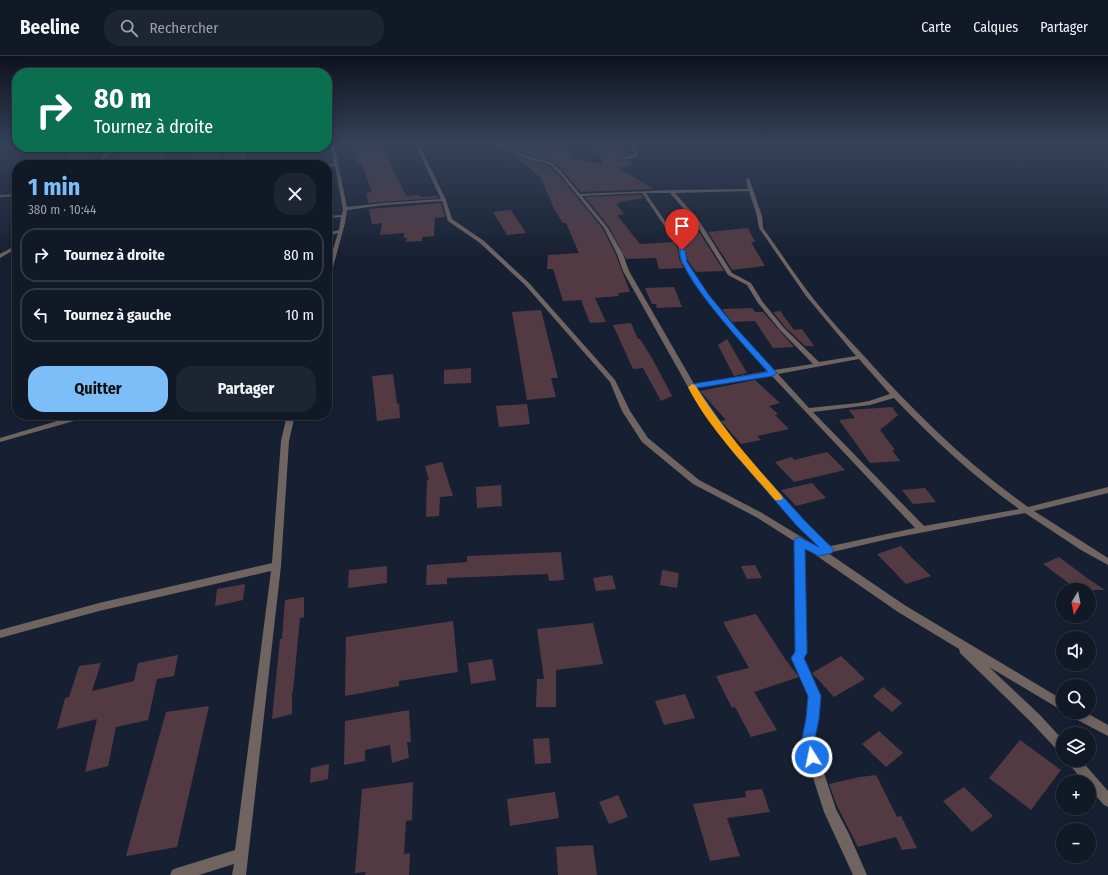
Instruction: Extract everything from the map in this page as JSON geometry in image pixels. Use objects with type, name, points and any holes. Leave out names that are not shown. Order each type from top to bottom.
[{"type":"street","points":[[332,260],[343,223],[345,209],[340,182]]},
{"type":"street","points":[[435,182],[444,200],[450,220],[482,242],[516,272],[614,381],[626,410],[645,440],[696,482],[759,515],[799,541],[824,551],[922,530],[1028,510],[1108,490]]},
{"type":"street","points":[[568,182],[596,214],[611,236],[626,271],[692,387],[736,450],[824,551],[902,609],[1056,702]]},
{"type":"street","points":[[749,182],[750,190],[761,218],[761,228],[814,303],[895,395],[932,432],[990,482],[1084,548],[1108,562]]},
{"type":"street","points":[[579,195],[671,191],[750,190]]},
{"type":"street","points":[[671,191],[696,220],[730,274],[749,284],[764,307],[782,329],[818,365]]},
{"type":"street","points":[[643,192],[663,223],[674,235],[682,250],[684,262],[706,295],[733,330],[922,530]]},
{"type":"street","points":[[0,196],[12,195]]},
{"type":"street","points":[[345,209],[384,204],[444,200]]},
{"type":"street","points":[[332,217],[343,216]]},
{"type":"street","points":[[332,233],[340,231]]},
{"type":"street","points":[[0,256],[12,249]]},
{"type":"street","points":[[0,252],[7,252]]},
{"type":"street","points":[[692,387],[861,357]]},
{"type":"street","points":[[807,410],[870,403],[895,395]]},
{"type":"street","points":[[0,440],[68,420]]},
{"type":"street","points":[[239,875],[276,566],[285,441],[290,420]]},
{"type":"street","points":[[799,541],[801,647],[798,658],[814,696],[808,743],[830,812],[860,875]]},
{"type":"street","points":[[0,634],[99,607],[276,566]]},
{"type":"street","points":[[955,641],[1035,718],[1056,740]]},
{"type":"street","points":[[1087,719],[1108,731]]},
{"type":"street","points":[[1079,767],[1108,801]]},
{"type":"street","points":[[177,875],[242,855]]},
{"type":"building","points":[[368,182],[399,182],[406,196],[438,196],[439,198],[368,203],[366,193],[372,192]]},
{"type":"building","points":[[543,182],[565,182],[603,229],[616,255],[630,292],[618,293],[619,296],[595,298],[606,322],[590,323],[581,300],[563,301],[553,269],[547,269],[548,255],[579,253],[566,223],[563,223],[555,211]]},
{"type":"building","points":[[573,182],[643,182],[654,189],[581,192]]},
{"type":"building","points":[[641,195],[644,198],[619,202],[620,203],[616,204],[624,214],[617,215],[640,244],[674,242],[677,247],[680,262],[684,268],[659,269],[656,258],[626,259],[609,227],[585,197]]},
{"type":"building","points":[[441,203],[445,217],[435,218],[434,236],[422,237],[422,241],[406,242],[407,238],[404,238],[404,233],[380,235],[382,223],[372,224],[369,209]]},
{"type":"building","points":[[511,210],[526,233],[507,235],[493,212]]},
{"type":"building","points":[[748,228],[755,242],[751,242],[765,266],[732,270],[708,232]]},
{"type":"building","points":[[699,232],[724,271],[696,272],[688,261],[681,242],[690,242],[683,234]]},
{"type":"building","points":[[674,287],[682,307],[657,308],[656,304],[652,304],[645,288]]},
{"type":"building","points":[[752,308],[755,312],[763,312],[794,347],[773,348],[755,321],[732,322],[722,309]]},
{"type":"building","points":[[541,310],[558,378],[551,378],[556,397],[527,400],[512,312]]},
{"type":"building","points":[[780,311],[794,330],[802,329],[814,346],[805,346],[785,327],[773,312]]},
{"type":"building","points":[[631,323],[638,339],[640,339],[653,360],[672,396],[661,401],[643,368],[633,369],[613,325]]},
{"type":"building","points":[[727,339],[747,373],[734,376],[718,345]]},
{"type":"building","points":[[471,368],[471,383],[444,384],[444,370]]},
{"type":"building","points":[[393,374],[397,404],[399,403],[400,418],[377,421],[372,376]]},
{"type":"building","points":[[755,380],[780,403],[769,406],[778,414],[775,415],[789,429],[757,436],[761,440],[741,444],[721,421],[726,420],[700,391]]},
{"type":"building","points":[[527,404],[530,424],[499,427],[496,406]]},
{"type":"building","points":[[892,407],[898,415],[880,430],[895,450],[892,450],[900,461],[870,463],[839,420],[855,418],[849,410]]},
{"type":"building","points":[[827,452],[845,470],[794,482],[775,462],[792,457],[794,460]]},
{"type":"building","points":[[442,462],[453,496],[440,497],[439,516],[426,517],[427,480],[429,480],[425,466]]},
{"type":"building","points":[[812,483],[826,498],[796,506],[781,490]]},
{"type":"building","points":[[501,485],[502,506],[477,508],[476,487]]},
{"type":"building","points":[[925,488],[936,502],[913,504],[902,490]]},
{"type":"building","points":[[901,546],[931,576],[906,584],[877,554]]},
{"type":"building","points":[[561,552],[564,580],[549,581],[548,574],[447,578],[447,584],[426,585],[427,565],[467,562],[467,556]]},
{"type":"building","points":[[1059,557],[1094,583],[1069,583],[1043,564]]},
{"type":"building","points":[[755,565],[762,578],[747,579],[741,566]]},
{"type":"building","points":[[387,566],[387,583],[348,588],[349,570]]},
{"type":"building","points":[[662,570],[679,573],[677,588],[660,585]]},
{"type":"building","points":[[612,575],[616,589],[596,591],[593,578]]},
{"type":"building","points":[[245,584],[243,600],[215,606],[217,589]]},
{"type":"building","points":[[1096,584],[1105,590],[1096,590]]},
{"type":"building","points":[[304,597],[304,617],[300,618],[292,692],[292,714],[272,719],[280,639],[282,639],[285,600]]},
{"type":"building","points":[[756,614],[785,659],[799,677],[754,692],[777,730],[751,737],[735,707],[732,708],[716,676],[749,668],[723,622]]},
{"type":"building","points":[[453,621],[458,672],[399,681],[399,686],[345,696],[346,637]]},
{"type":"building","points":[[593,623],[603,664],[556,670],[556,707],[536,707],[537,679],[544,679],[537,629]]},
{"type":"building","points":[[178,655],[174,676],[157,679],[148,720],[116,727],[108,766],[85,772],[97,719],[57,729],[65,698],[69,697],[79,666],[101,663],[92,691],[134,681],[138,663]]},
{"type":"building","points":[[841,656],[865,679],[834,697],[812,673]]},
{"type":"building","points":[[492,659],[496,680],[471,684],[468,663]]},
{"type":"building","points":[[883,687],[902,703],[892,712],[873,696]]},
{"type":"building","points":[[685,694],[695,718],[664,725],[655,701]]},
{"type":"building","points":[[209,706],[177,847],[126,856],[166,712]]},
{"type":"building","points":[[409,710],[411,742],[407,742],[409,758],[392,763],[390,745],[365,750],[365,761],[344,765],[345,721]]},
{"type":"building","points":[[879,731],[903,753],[886,767],[862,744]]},
{"type":"building","points":[[549,738],[551,763],[535,764],[533,739]]},
{"type":"building","points":[[1020,740],[1061,770],[1031,810],[989,778]]},
{"type":"building","points":[[329,764],[328,779],[310,783],[311,768]]},
{"type":"building","points":[[876,775],[897,817],[901,816],[917,848],[902,850],[896,837],[858,847],[837,806],[829,784]]},
{"type":"building","points":[[413,782],[412,820],[406,821],[404,854],[410,853],[409,875],[365,875],[366,872],[355,873],[362,789]]},
{"type":"building","points":[[964,787],[993,816],[972,832],[943,801]]},
{"type":"building","points":[[762,789],[770,812],[727,818],[740,856],[710,861],[693,804],[746,797],[745,791]]},
{"type":"building","points":[[555,792],[559,818],[510,826],[507,799]]},
{"type":"building","points":[[618,795],[628,817],[609,824],[599,802]]},
{"type":"building","points":[[593,845],[597,875],[558,875],[556,847]]},
{"type":"slow traffic","points":[[692,387],[696,395],[736,450],[778,498]]},
{"type":"route","points":[[682,250],[684,262],[706,295],[733,330],[773,373],[692,387],[696,395],[736,450],[801,524],[829,550],[819,552],[799,541],[801,647],[798,658],[809,680],[814,696],[808,743],[812,757]]}]
